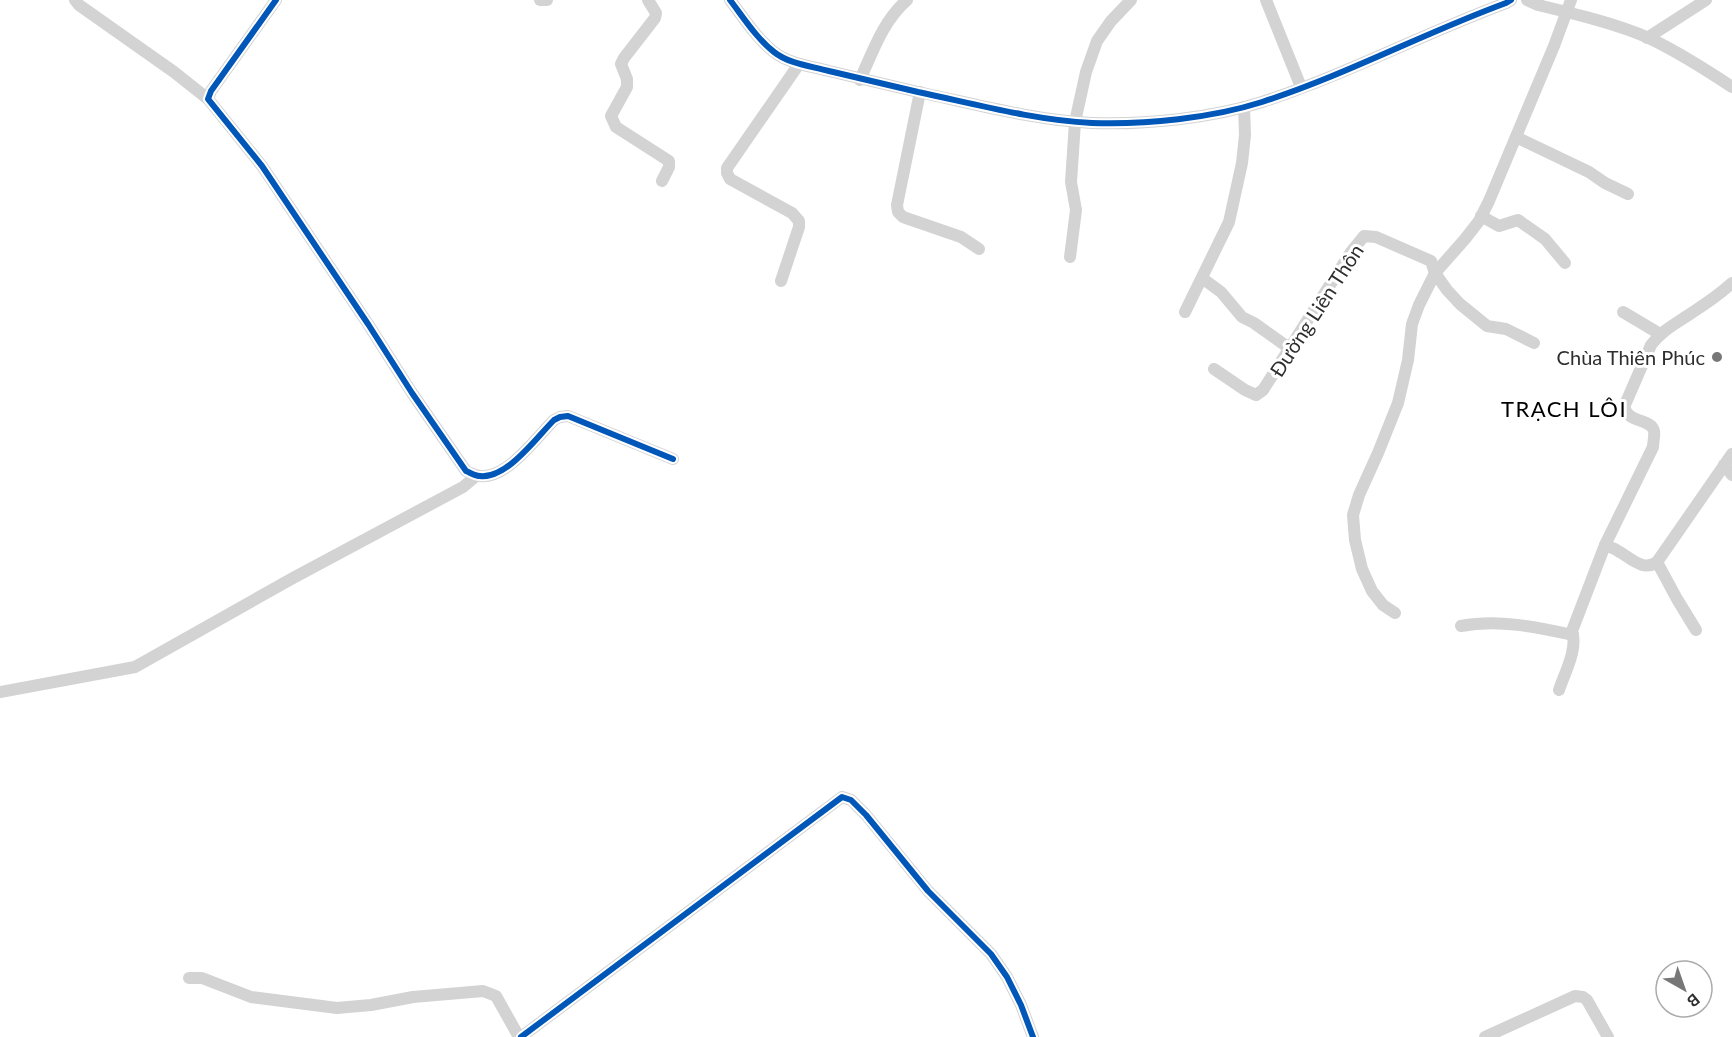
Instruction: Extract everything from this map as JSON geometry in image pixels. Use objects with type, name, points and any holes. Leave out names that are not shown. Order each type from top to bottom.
[{"type":"street","points":[[75,0],[79,6],[174,72],[208,99],[262,166],[466,471],[477,476],[499,473],[554,420],[568,416],[673,459]]},
{"type":"street","points":[[208,99],[211,91],[276,0]]},
{"type":"street","points":[[540,0],[547,0]]},
{"type":"street","points":[[648,0],[656,13],[655,18],[621,64],[627,79],[627,87],[611,116],[616,127],[669,161],[669,167],[662,181]]},
{"type":"street","points":[[730,0],[774,53],[800,64],[860,80],[1018,114],[1075,122],[1121,123],[1153,122],[1219,113],[1262,102],[1511,0]]},
{"type":"street","points":[[860,80],[879,37],[895,11],[907,0]]},
{"type":"street","points":[[1070,257],[1076,210],[1071,182],[1075,122],[1086,72],[1097,40],[1131,0]]},
{"type":"street","points":[[1266,0],[1301,87]]},
{"type":"street","points":[[1527,0],[1538,5],[1569,6],[1647,38],[1683,56],[1732,87]]},
{"type":"street","points":[[1647,38],[1706,0]]},
{"type":"street","points":[[1395,613],[1383,605],[1372,591],[1362,569],[1355,540],[1353,515],[1359,495],[1398,403],[1408,360],[1412,324],[1419,305],[1435,273],[1465,240],[1481,216],[1569,6]]},
{"type":"street","points":[[781,281],[799,221],[792,213],[730,179],[727,168],[800,64]]},
{"type":"street","points":[[920,92],[897,205],[898,212],[911,221],[961,237],[979,249]]},
{"type":"street","points":[[1185,312],[1229,222],[1242,162],[1245,135],[1244,107]]},
{"type":"street","points":[[1516,137],[1589,172],[1628,194]]},
{"type":"street","points":[[1481,216],[1498,226],[1518,220],[1545,240],[1565,263]]},
{"type":"street","name":"Đường Liên Thôn","points":[[1214,369],[1256,396],[1269,383],[1351,252],[1364,236],[1376,237],[1425,257],[1431,261],[1435,273],[1447,290],[1487,326],[1506,329],[1534,343]]},
{"type":"street","points":[[1202,278],[1221,292],[1242,317],[1289,348]]},
{"type":"street","points":[[1559,690],[1572,651],[1574,639],[1572,630],[1605,545],[1653,447],[1651,425],[1630,417],[1626,414],[1624,407],[1651,345],[1660,333],[1712,300],[1732,283]]},
{"type":"street","points":[[1623,312],[1660,333]]},
{"type":"street","points":[[1605,545],[1645,566],[1652,566],[1728,470],[1732,454]]},
{"type":"street","points":[[0,692],[135,667],[293,578],[464,487],[477,476]]},
{"type":"street","points":[[1657,562],[1696,630]]},
{"type":"street","points":[[1461,626],[1508,624],[1539,627],[1573,635]]},
{"type":"street","points":[[189,978],[202,978],[251,997],[337,1008],[371,1005],[413,997],[483,991],[496,996],[520,1037],[842,797],[852,800],[928,891],[991,954],[1007,977],[1033,1037]]},
{"type":"street","points":[[1485,1037],[1575,996],[1587,1000],[1608,1037]]},
{"type":"cycle path","points":[[276,0],[211,91],[208,99],[262,166],[466,471],[480,476],[500,471],[520,456],[554,420],[568,416],[673,459]]},
{"type":"cycle path","points":[[730,0],[750,28],[768,47],[793,62],[1004,111],[1048,119],[1092,123],[1156,121],[1243,108],[1324,79],[1511,0]]},
{"type":"cycle path","points":[[521,1037],[842,797],[851,800],[866,815],[928,891],[991,954],[1007,977],[1033,1037]]},
{"type":"place","name":"Chùa Thiên Phúc","points":[[1717,357]]},
{"type":"district","name":"TRẠCH LÔI","points":[[1564,408]]}]
